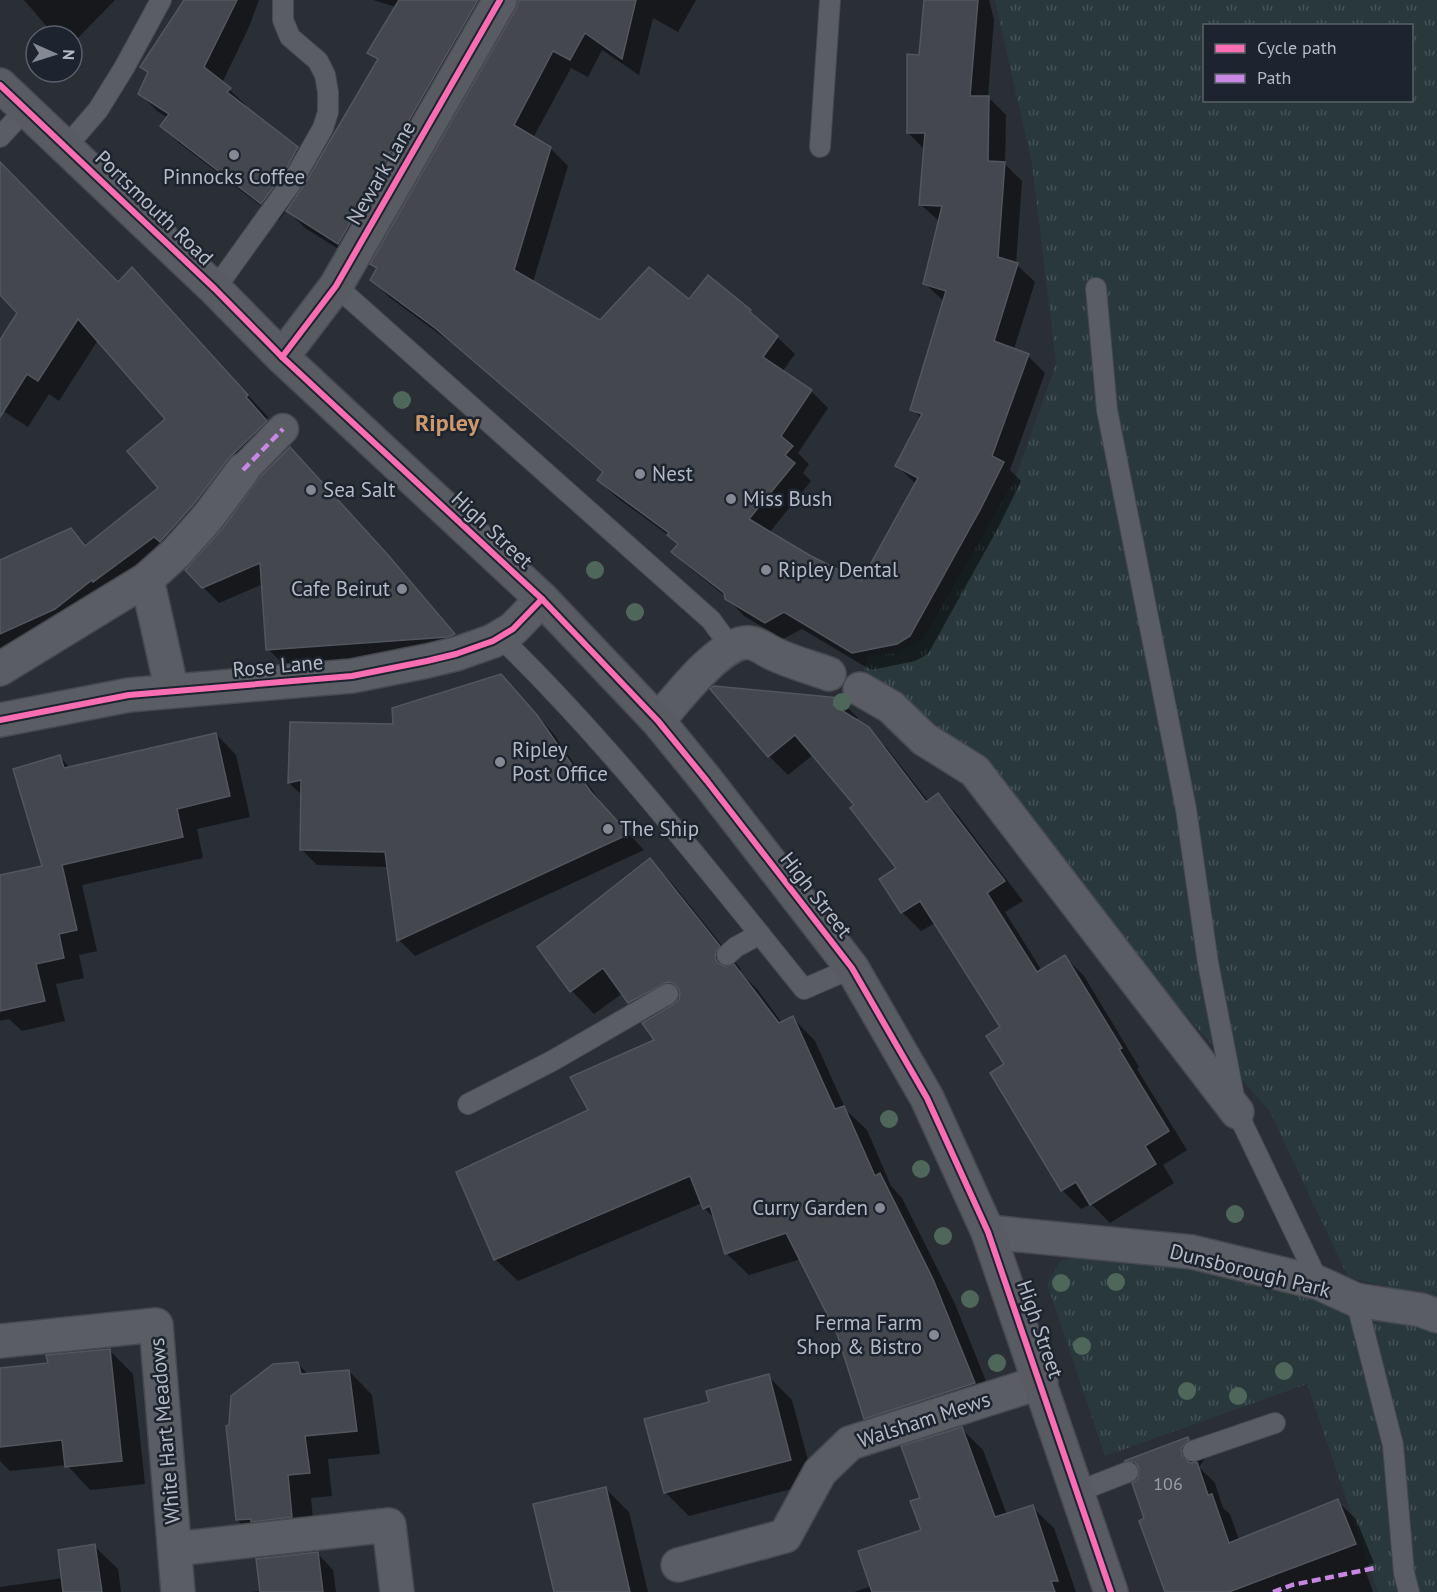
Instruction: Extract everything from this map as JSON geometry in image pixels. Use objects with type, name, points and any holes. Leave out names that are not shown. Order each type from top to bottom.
[{"type":"main road","name":"Newark Lane","points":[[282,357],[336,286],[500,0]]},
{"type":"main road","name":"Portsmouth Road","points":[[0,85],[215,289],[282,357]]},
{"type":"main road","name":"High Street","points":[[282,357],[542,599],[658,721],[852,968],[927,1098],[988,1232],[1111,1592]]},
{"type":"street","points":[[0,669],[147,579],[176,553],[208,517],[243,470],[283,429]]},
{"type":"street","points":[[147,579],[172,691]]},
{"type":"street","name":"Rose Lane","points":[[0,720],[129,695],[352,676],[456,654],[493,641],[513,629],[542,599]]},
{"type":"street","points":[[658,721],[691,682],[730,646],[739,643],[752,643],[773,654],[829,674]]},
{"type":"street","points":[[860,689],[891,707],[924,739],[975,771],[1237,1112]]},
{"type":"street","name":"Dunsborough Park","points":[[988,1232],[1192,1252],[1319,1283],[1356,1300],[1420,1310],[1437,1316]]},
{"type":"street","name":"White Hart Meadows","points":[[0,1341],[156,1325],[178,1592]]},
{"type":"street","name":"Walsham Mews","points":[[678,1565],[785,1536],[820,1472],[850,1443],[1041,1382]]},
{"type":"street","name":"White Hart Meadows","points":[[175,1549],[389,1525],[397,1592]]},
{"type":"lane","points":[[66,147],[98,110],[161,0]]},
{"type":"lane","points":[[215,289],[294,180],[323,128],[328,112],[325,75],[318,61],[290,37],[283,20],[284,0]]},
{"type":"lane","points":[[820,147],[830,0]]},
{"type":"lane","points":[[0,137],[26,109]]},
{"type":"lane","points":[[336,286],[711,620],[730,646]]},
{"type":"lane","points":[[1096,288],[1107,410],[1186,809],[1208,963],[1237,1112],[1319,1283]]},
{"type":"lane","points":[[500,637],[544,680],[662,814],[804,989],[852,968]]},
{"type":"lane","points":[[727,955],[759,934]]},
{"type":"lane","points":[[468,1104],[552,1061],[668,994]]},
{"type":"lane","points":[[1356,1300],[1393,1445],[1404,1573],[1409,1592]]},
{"type":"lane","points":[[1193,1451],[1275,1423]]},
{"type":"lane","points":[[1077,1492],[1128,1472]]},
{"type":"green space","points":[[995,0],[1437,0],[1437,1299],[1348,1277],[1270,1112],[942,733],[862,678],[868,656],[895,653],[923,639],[1015,479],[1056,364],[1032,164]]},
{"type":"green space","points":[[1093,1253],[1192,1262],[1437,1329],[1437,1592],[1378,1592],[1307,1384],[1105,1456],[1047,1284],[1061,1260]]},
{"type":"building","points":[[184,0],[237,0],[204,67],[231,88],[227,92],[298,147],[284,173],[261,204],[160,126],[169,114],[138,94],[148,72],[140,67]]},
{"type":"building","points":[[399,0],[478,0],[338,244],[286,211],[304,185],[378,59],[367,53]]},
{"type":"building","points":[[519,0],[636,0],[622,59],[585,33],[570,60],[553,51],[514,125],[551,147],[514,270],[600,320],[649,267],[689,299],[708,275],[751,310],[750,312],[778,336],[763,357],[812,390],[781,436],[793,446],[785,455],[795,463],[749,519],[811,556],[861,581],[918,478],[895,466],[922,414],[910,410],[946,291],[923,284],[942,206],[919,205],[925,133],[907,133],[907,54],[919,55],[924,0],[978,0],[970,96],[989,96],[988,161],[1005,162],[998,257],[1018,263],[994,341],[1029,354],[992,456],[1004,462],[910,636],[897,644],[852,653],[784,612],[765,623],[725,599],[724,593],[671,552],[678,544],[667,535],[669,533],[597,480],[603,472],[435,328],[370,280],[377,268],[370,264],[516,9]]},
{"type":"building","points":[[0,162],[118,282],[132,267],[248,395],[246,397],[267,421],[228,459],[193,505],[160,542],[154,537],[55,609],[0,634],[0,560],[71,528],[85,546],[158,488],[127,451],[165,419],[78,319],[38,381],[27,374],[0,417],[0,340],[17,313],[0,295]]},
{"type":"building","points":[[290,447],[388,555],[455,634],[448,637],[266,650],[260,563],[202,588],[185,570],[223,528],[259,478]]},
{"type":"building","points":[[501,674],[537,715],[591,792],[629,834],[397,941],[385,852],[300,850],[301,780],[288,783],[290,722],[393,724],[392,708]]},
{"type":"building","points":[[714,686],[841,698],[833,705],[869,727],[926,802],[938,793],[1005,881],[987,893],[1037,972],[1065,955],[1122,1048],[1119,1049],[1169,1131],[1145,1146],[1156,1164],[1090,1205],[1076,1182],[1061,1191],[990,1073],[1004,1064],[986,1036],[1000,1027],[920,901],[901,913],[879,879],[896,868],[850,808],[854,805],[795,735],[768,757],[710,689]]},
{"type":"building","points":[[216,733],[230,796],[177,809],[183,837],[62,865],[77,930],[59,934],[64,958],[36,964],[45,1001],[0,1011],[0,875],[42,866],[13,769],[60,755],[64,768]]},
{"type":"building","points":[[650,858],[720,946],[715,958],[718,963],[724,966],[734,964],[779,1023],[793,1016],[835,1109],[844,1106],[875,1176],[880,1173],[933,1279],[975,1383],[864,1419],[837,1334],[786,1233],[725,1254],[710,1206],[703,1209],[690,1176],[494,1260],[456,1172],[588,1110],[570,1077],[654,1040],[642,1023],[679,999],[678,988],[673,983],[667,982],[628,1003],[603,968],[570,992],[537,947]]},
{"type":"building","points":[[110,1349],[122,1461],[65,1467],[62,1440],[0,1447],[0,1368],[48,1363],[46,1355]]},
{"type":"building","points":[[298,1362],[301,1374],[349,1370],[357,1431],[305,1436],[310,1473],[288,1475],[292,1517],[251,1522],[251,1519],[236,1520],[226,1426],[229,1425],[231,1396],[273,1364]]},
{"type":"building","points":[[769,1374],[791,1460],[664,1493],[644,1419],[709,1402],[706,1391]]},
{"type":"building","points":[[962,1427],[995,1517],[1033,1505],[1058,1581],[1051,1581],[1055,1592],[872,1592],[858,1551],[921,1530],[910,1501],[920,1498],[901,1446]]},
{"type":"building","points":[[1188,1437],[1189,1440],[1181,1448],[1182,1455],[1190,1463],[1197,1462],[1208,1495],[1212,1494],[1229,1543],[1338,1499],[1356,1544],[1229,1592],[1165,1592],[1139,1521],[1144,1518],[1132,1483],[1138,1479],[1139,1468],[1135,1462],[1124,1461]]},
{"type":"building","points":[[606,1487],[630,1592],[554,1592],[533,1504]]},
{"type":"building","points":[[95,1544],[102,1592],[63,1592],[58,1550]]},
{"type":"building","points":[[318,1552],[323,1592],[260,1592],[256,1559]]},
{"type":"marked path","points":[[243,470],[283,429]]},
{"type":"marked path","points":[[1273,1592],[1292,1585],[1375,1568]]},
{"type":"cycle path","points":[[282,357],[336,286],[500,0]]},
{"type":"cycle path","points":[[0,85],[215,289],[282,357],[542,599],[658,721],[852,968],[927,1098],[988,1232],[1111,1592]]},
{"type":"cycle path","points":[[0,720],[129,695],[352,676],[427,661],[493,641],[513,629],[542,599]]},
{"type":"place","name":"Pinnocks Coffee","points":[[234,155]]},
{"type":"place","name":"Nest","points":[[640,474]]},
{"type":"place","name":"Sea Salt","points":[[311,490]]},
{"type":"place","name":"Miss Bush","points":[[731,499]]},
{"type":"place","name":"Ripley Dental","points":[[766,570]]},
{"type":"place","name":"Cafe Beirut","points":[[402,589]]},
{"type":"place","name":"Ripley Post Office","points":[[500,762]]},
{"type":"place","name":"The Ship","points":[[608,829]]},
{"type":"place","name":"Curry Garden","points":[[880,1208]]},
{"type":"place","name":"Ferma Farm Shop & Bistro","points":[[934,1335]]},
{"type":"district","name":"Ripley","points":[[447,423]]}]
